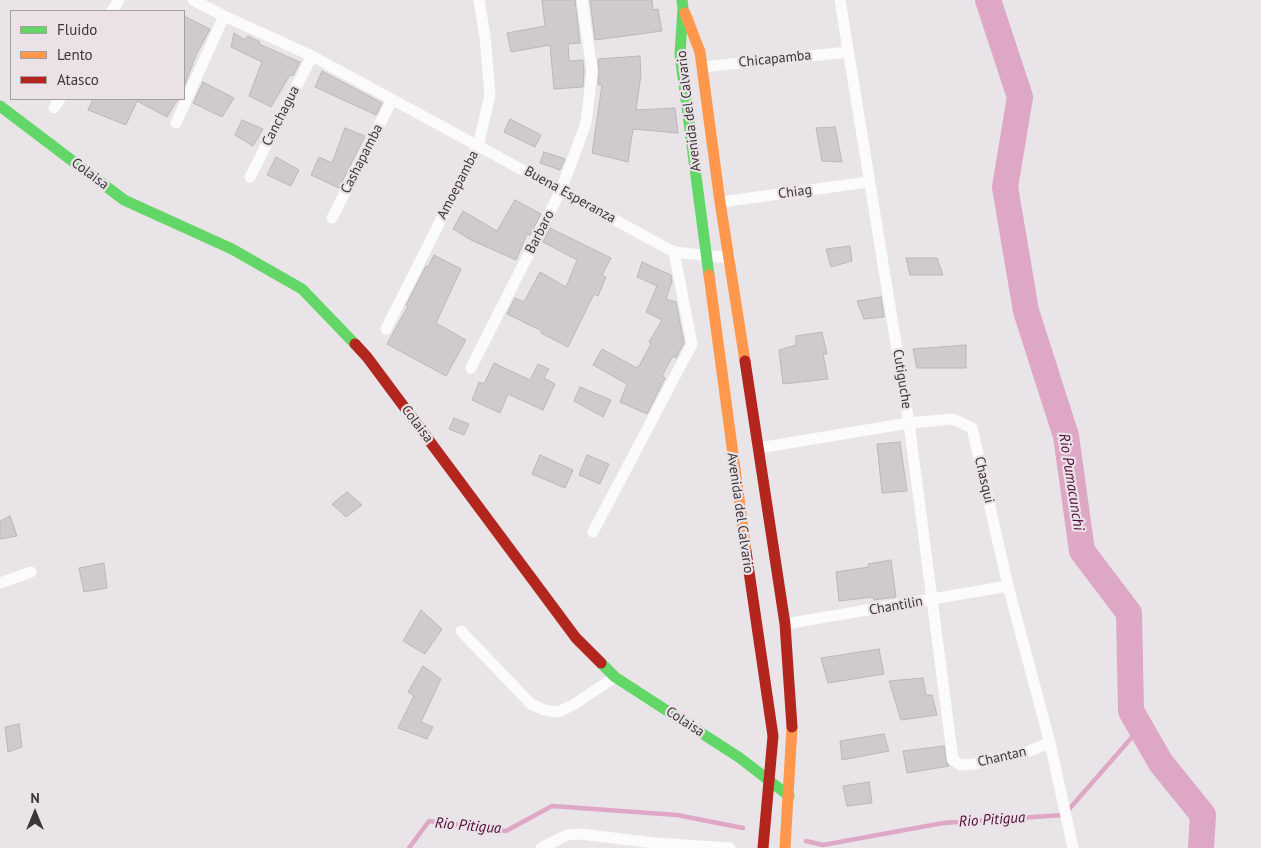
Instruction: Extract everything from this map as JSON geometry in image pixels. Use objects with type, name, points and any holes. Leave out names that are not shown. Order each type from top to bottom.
[{"type":"street","name":"Buena Esperanza","points":[[192,0],[312,56],[674,252]]},
{"type":"street","name":"Amoepamba","points":[[386,329],[478,146],[490,95],[485,36],[479,0]]},
{"type":"street","name":"Barbaro","points":[[471,368],[561,190],[586,123],[592,71],[582,0]]},
{"type":"street","name":"Cutiguche","points":[[840,0],[909,423],[954,760]]},
{"type":"street","name":"Avenida del Calvario","points":[[682,4],[700,52],[720,202],[785,624],[792,729],[785,848]]},
{"type":"street","name":"Avenida del Calvario","points":[[682,4],[680,54],[754,613],[773,736],[764,848]]},
{"type":"street","points":[[176,123],[224,16]]},
{"type":"street","name":"Chicapamba","points":[[702,68],[848,52]]},
{"type":"street","name":"Canchagua","points":[[250,176],[312,56]]},
{"type":"street","name":"Cashapamba","points":[[332,218],[392,100]]},
{"type":"street","name":"Colaisa","points":[[0,106],[124,200],[232,248],[302,289],[367,357],[576,638],[615,677],[740,758],[789,796]]},
{"type":"street","name":"Chiag","points":[[720,202],[870,182]]},
{"type":"street","points":[[593,532],[692,344],[674,252],[730,258]]},
{"type":"street","name":"Chasqui","points":[[759,448],[909,423],[953,419],[972,428],[1008,586],[1050,744],[1073,848]]},
{"type":"street","points":[[0,583],[31,572]]},
{"type":"street","name":"Chantilin","points":[[785,624],[1008,586]]},
{"type":"street","points":[[462,631],[532,704],[544,710],[558,712],[574,705],[615,677]]},
{"type":"street","name":"Chantan","points":[[954,760],[961,765],[974,764],[1029,752],[1050,744]]},
{"type":"street","points":[[541,848],[567,835],[581,834],[654,843],[730,848]]},
{"type":"building","points":[[542,0],[575,0],[580,43],[568,44],[569,61],[583,60],[583,87],[554,89],[550,45],[511,52],[507,33],[545,26]]},
{"type":"building","points":[[590,0],[652,0],[653,10],[658,9],[662,31],[595,40]]},
{"type":"building","points":[[185,16],[210,29],[196,55],[185,84]]},
{"type":"building","points":[[234,33],[245,40],[248,36],[260,42],[259,44],[300,62],[293,76],[290,75],[271,107],[249,96],[262,62],[231,47]]},
{"type":"building","points":[[640,56],[641,75],[636,110],[675,108],[678,133],[633,129],[628,162],[592,153],[602,85],[598,85],[598,59]]},
{"type":"building","points":[[322,71],[382,103],[376,115],[315,87]]},
{"type":"building","points":[[203,82],[234,98],[222,117],[193,103]]},
{"type":"building","points":[[93,100],[177,100],[167,117],[137,101],[126,125],[88,110]]},
{"type":"building","points":[[510,119],[541,135],[535,147],[504,132]]},
{"type":"building","points":[[242,120],[263,129],[253,146],[235,135]]},
{"type":"building","points":[[835,127],[842,162],[822,161],[816,128]]},
{"type":"building","points":[[345,128],[365,136],[339,188],[311,175],[319,157],[332,163]]},
{"type":"building","points":[[544,152],[565,159],[560,170],[540,163]]},
{"type":"building","points":[[276,157],[299,170],[291,186],[267,175]]},
{"type":"building","points":[[515,200],[541,214],[530,235],[527,234],[516,260],[471,240],[453,229],[463,211],[497,231]]},
{"type":"building","points":[[550,228],[611,258],[602,275],[606,277],[598,296],[594,294],[568,347],[541,333],[542,331],[507,314],[515,298],[524,302],[540,272],[566,287],[577,260],[543,242]]},
{"type":"building","points":[[850,246],[852,261],[831,267],[826,249]]},
{"type":"building","points":[[434,255],[461,269],[436,323],[466,340],[446,376],[387,344],[408,306],[406,305],[426,266],[428,267]]},
{"type":"building","points":[[906,258],[937,258],[943,275],[910,275]]},
{"type":"building","points":[[642,262],[671,275],[672,281],[666,299],[676,302],[684,343],[676,358],[673,356],[662,376],[665,378],[647,414],[620,402],[627,384],[593,365],[602,349],[637,368],[651,344],[649,342],[662,320],[646,312],[657,286],[637,277]]},
{"type":"building","points":[[881,297],[884,317],[864,319],[857,301]]},
{"type":"building","points":[[822,332],[827,354],[823,354],[828,379],[783,384],[779,350],[796,345],[796,336]]},
{"type":"building","points":[[966,345],[966,368],[917,368],[913,349]]},
{"type":"building","points":[[494,363],[530,380],[538,364],[549,369],[544,378],[555,384],[543,410],[508,394],[500,413],[472,400],[479,382],[484,384]]},
{"type":"building","points":[[580,387],[611,400],[603,417],[574,401]]},
{"type":"building","points":[[454,418],[469,424],[464,435],[449,429]]},
{"type":"building","points":[[900,442],[907,491],[882,493],[877,444]]},
{"type":"building","points":[[540,455],[573,470],[565,488],[532,474]]},
{"type":"building","points":[[587,455],[609,464],[600,484],[579,475]]},
{"type":"building","points":[[347,492],[362,505],[346,517],[332,504]]},
{"type":"building","points":[[10,516],[17,536],[0,539],[0,521]]},
{"type":"building","points":[[891,560],[896,597],[874,600],[873,597],[839,601],[836,572],[869,567],[868,564]]},
{"type":"building","points":[[104,563],[107,588],[84,592],[79,568]]},
{"type":"building","points":[[421,610],[442,629],[425,654],[403,641]]},
{"type":"building","points":[[879,649],[884,674],[828,683],[821,658]]},
{"type":"building","points":[[423,666],[441,679],[421,722],[433,727],[427,739],[398,728],[414,696],[408,692]]},
{"type":"building","points":[[923,678],[926,695],[932,695],[937,715],[901,720],[889,681]]},
{"type":"building","points":[[19,724],[22,747],[8,752],[5,727]]},
{"type":"building","points":[[884,734],[889,751],[842,760],[840,741]]},
{"type":"building","points":[[944,746],[946,761],[949,766],[907,773],[903,751]]},
{"type":"building","points":[[869,782],[872,803],[847,806],[843,786]]},
{"type":"waterway","name":"Rio Pumacunchi","points":[[988,0],[1020,97],[1005,187],[1026,311],[1066,436],[1082,551],[1129,613],[1131,711],[1161,763],[1203,815],[1201,848]]},
{"type":"waterway","name":"Rio Pitigua","points":[[806,841],[823,845],[943,823],[1064,815],[1140,728]]},
{"type":"waterway","name":"Rio Pitigua","points":[[409,848],[429,821],[506,831],[552,806],[677,815],[743,828]]},
{"type":"traffic: fast","points":[[682,0],[680,54],[709,275]]},
{"type":"traffic: fast","points":[[0,106],[124,200],[232,249],[302,289],[355,344]]},
{"type":"traffic: fast","points":[[601,663],[615,677],[740,758],[789,796]]},
{"type":"traffic: slow","points":[[685,13],[700,52],[720,202],[745,361]]},
{"type":"traffic: slow","points":[[709,275],[746,551]]},
{"type":"traffic: slow","points":[[785,848],[792,727]]},
{"type":"traffic: jam","points":[[355,344],[367,357],[576,638],[601,663]]},
{"type":"traffic: jam","points":[[745,361],[785,624],[792,727]]},
{"type":"traffic: jam","points":[[746,551],[773,736],[763,848]]}]
